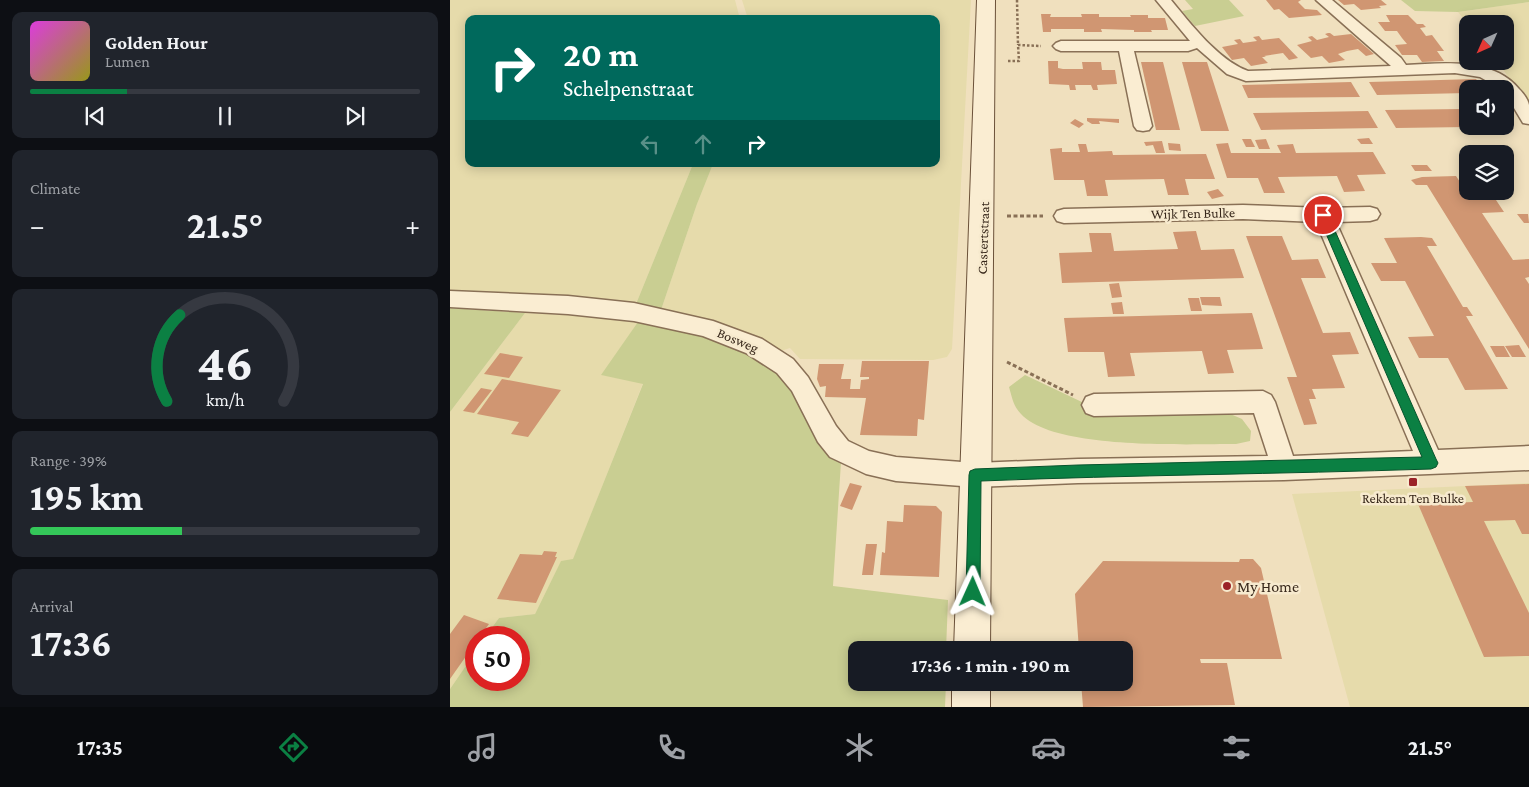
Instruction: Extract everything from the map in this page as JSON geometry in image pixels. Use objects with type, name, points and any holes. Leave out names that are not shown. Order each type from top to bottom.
[{"type":"main road","name":"Castertstraat","points":[[972,641],[975,475],[984,216],[986,0]]},
{"type":"main road","points":[[971,691],[971,707]]},
{"type":"street","points":[[1162,0],[1200,43],[1233,71],[1246,76],[1401,70],[1460,69],[1481,71],[1498,78],[1511,89],[1529,119]]},
{"type":"street","points":[[1323,0],[1396,62],[1401,70]]},
{"type":"street","points":[[1061,46],[1188,46],[1200,43]]},
{"type":"street","points":[[1126,47],[1143,126]]},
{"type":"street","name":"Wijk Ten Bulke","points":[[1064,216],[1243,212],[1323,215],[1370,214]]},
{"type":"street","points":[[1323,215],[1431,463]]},
{"type":"street","name":"Bosweg","points":[[450,299],[568,305],[634,312],[705,327],[754,346],[785,366],[800,384],[827,434],[839,449],[866,462],[896,469],[975,475],[1078,471],[1284,468],[1529,458]]},
{"type":"street","points":[[1094,405],[1263,402],[1284,468]]},
{"type":"path","points":[[986,60],[1019,61],[1017,0]]},
{"type":"path","points":[[1018,45],[1061,46]]},
{"type":"path","points":[[984,216],[1064,216]]},
{"type":"path","points":[[979,349],[1094,405]]},
{"type":"shaded area","points":[[450,0],[735,0],[739,15],[465,15],[465,167],[692,167],[636,304],[450,293]]},
{"type":"shaded area","points":[[742,0],[971,0],[952,349],[947,357],[933,360],[800,359],[790,348],[781,351],[661,310],[697,204],[712,167],[940,167],[940,15],[747,15]]},
{"type":"shaded area","points":[[1529,2],[1529,106],[1514,85],[1514,80],[1511,80],[1503,70],[1514,70],[1514,15],[1460,15],[1458,12]]},
{"type":"shaded area","points":[[525,313],[640,319],[602,375],[643,383],[573,560],[561,562],[535,614],[499,618],[493,626],[465,626],[465,667],[450,689],[450,412]]},
{"type":"shaded area","points":[[1529,483],[1529,707],[1350,707],[1292,494]]},
{"type":"green space","points":[[1185,0],[1229,0],[1244,16],[1195,26],[1182,11],[1193,9]]},
{"type":"green space","points":[[1401,0],[1529,0],[1529,2],[1458,12],[1415,11]]},
{"type":"green space","points":[[692,167],[712,167],[697,204],[661,310],[636,304]]},
{"type":"green space","points":[[450,308],[525,313],[450,412]]},
{"type":"green space","points":[[640,319],[726,341],[778,373],[841,462],[833,586],[948,600],[946,641],[848,641],[848,691],[946,691],[945,707],[450,707],[450,689],[465,667],[465,691],[530,691],[530,626],[493,626],[499,618],[535,614],[561,561],[573,559],[643,384],[601,375]]},
{"type":"green space","points":[[1025,375],[1084,403],[1086,415],[1228,413],[1242,419],[1251,431],[1250,441],[1236,444],[1155,444],[1091,439],[1062,434],[1038,426],[1016,408],[1009,387]]},
{"type":"building","points":[[1266,0],[1301,0],[1298,2],[1305,9],[1317,10],[1322,15],[1289,18],[1279,9],[1274,10]]},
{"type":"building","points":[[1338,0],[1381,0],[1387,5],[1379,6],[1381,8],[1361,10],[1354,4],[1344,5]]},
{"type":"building","points":[[1041,14],[1051,14],[1050,17],[1082,17],[1081,14],[1099,14],[1099,17],[1148,15],[1148,18],[1165,18],[1168,30],[1134,32],[1134,30],[1101,29],[1102,32],[1084,32],[1084,29],[1051,29],[1051,32],[1043,32]]},
{"type":"building","points":[[1386,15],[1408,15],[1417,24],[1423,24],[1426,27],[1420,28],[1426,36],[1432,35],[1444,51],[1437,51],[1444,61],[1422,62],[1417,55],[1402,55],[1395,45],[1407,44],[1397,31],[1385,31],[1378,22],[1390,22]]},
{"type":"building","points":[[1328,33],[1334,36],[1351,34],[1374,54],[1366,56],[1358,49],[1347,51],[1338,54],[1345,60],[1329,63],[1322,56],[1311,58],[1297,45],[1312,41],[1308,37],[1312,36],[1317,40],[1329,37],[1325,34]]},
{"type":"building","points":[[1259,36],[1262,40],[1279,38],[1298,58],[1289,60],[1283,53],[1264,56],[1266,57],[1262,57],[1268,63],[1251,66],[1244,58],[1232,60],[1222,47],[1238,44],[1234,40],[1240,39],[1243,43],[1257,41],[1253,37]]},
{"type":"building","points":[[1048,61],[1058,61],[1058,68],[1063,69],[1083,69],[1082,62],[1101,62],[1102,70],[1115,70],[1117,84],[1097,85],[1098,90],[1093,90],[1091,85],[1075,85],[1076,90],[1070,90],[1069,85],[1049,84]]},
{"type":"building","points":[[1141,62],[1163,62],[1180,130],[1156,130]]},
{"type":"building","points":[[1182,62],[1207,62],[1229,131],[1201,131]]},
{"type":"building","points":[[1476,79],[1477,80],[1459,80],[1459,93],[1377,95],[1369,82]]},
{"type":"building","points":[[1351,82],[1360,97],[1248,98],[1242,85]]},
{"type":"building","points":[[1459,109],[1459,127],[1396,128],[1385,110]]},
{"type":"building","points":[[1368,111],[1378,128],[1261,130],[1253,113]]},
{"type":"building","points":[[1087,118],[1119,119],[1119,123],[1099,121],[1100,124],[1092,124],[1087,121]]},
{"type":"building","points":[[1075,119],[1084,124],[1079,128],[1070,123]]},
{"type":"building","points":[[1369,138],[1373,144],[1361,144],[1357,139]]},
{"type":"building","points":[[1242,139],[1251,139],[1255,147],[1246,147]]},
{"type":"building","points":[[1266,139],[1270,149],[1259,149],[1255,140]]},
{"type":"building","points":[[1162,141],[1165,153],[1156,153],[1153,145],[1146,146],[1144,142]]},
{"type":"building","points":[[1168,143],[1180,144],[1181,151],[1169,150]]},
{"type":"building","points":[[1228,143],[1231,153],[1281,153],[1277,145],[1293,144],[1296,153],[1373,152],[1386,174],[1357,175],[1365,191],[1344,192],[1337,176],[1278,177],[1285,193],[1264,193],[1258,178],[1227,178],[1216,144]]},
{"type":"building","points":[[1078,144],[1086,144],[1088,152],[1112,151],[1113,155],[1206,154],[1215,179],[1185,179],[1189,195],[1168,195],[1164,179],[1105,180],[1108,196],[1087,196],[1084,180],[1054,180],[1050,149],[1062,148],[1062,152],[1080,152]]},
{"type":"building","points":[[1411,165],[1427,165],[1432,171],[1415,171]]},
{"type":"building","points":[[1456,176],[1459,180],[1459,200],[1496,200],[1504,212],[1482,213],[1513,260],[1529,259],[1529,277],[1525,278],[1529,284],[1529,349],[1427,185],[1416,185],[1411,180],[1422,177]]},
{"type":"building","points":[[1218,189],[1224,196],[1212,199],[1207,192]]},
{"type":"building","points":[[1517,214],[1528,214],[1529,223],[1524,223]]},
{"type":"building","points":[[1196,231],[1201,250],[1234,249],[1244,278],[1062,283],[1059,253],[1092,252],[1089,233],[1111,233],[1114,251],[1178,249],[1173,232]]},
{"type":"building","points":[[1246,236],[1282,236],[1292,260],[1318,259],[1326,278],[1301,278],[1323,333],[1350,332],[1359,354],[1332,355],[1345,388],[1312,389],[1316,399],[1309,399],[1317,424],[1304,425],[1287,377],[1297,377]]},
{"type":"building","points":[[1384,238],[1432,238],[1437,246],[1427,246],[1463,307],[1467,307],[1473,316],[1466,316],[1508,389],[1465,390],[1448,358],[1419,358],[1408,337],[1434,336],[1405,281],[1381,281],[1371,263],[1397,263]]},
{"type":"building","points":[[1119,283],[1122,297],[1112,298],[1109,284]]},
{"type":"building","points":[[1200,297],[1220,297],[1222,306],[1202,305]]},
{"type":"building","points":[[1188,298],[1199,298],[1202,311],[1191,311]]},
{"type":"building","points":[[1122,302],[1124,314],[1113,314],[1111,303]]},
{"type":"building","points":[[1252,313],[1263,349],[1227,350],[1234,373],[1208,374],[1202,351],[1130,353],[1135,376],[1108,377],[1104,352],[1068,352],[1064,318]]},
{"type":"building","points":[[1519,345],[1526,357],[1512,357],[1505,346]]},
{"type":"building","points":[[1490,346],[1504,346],[1510,357],[1496,357]]},
{"type":"building","points":[[500,353],[523,357],[509,378],[484,374]]},
{"type":"building","points":[[862,361],[929,361],[924,420],[918,419],[917,436],[860,435],[866,398],[825,397],[826,386],[820,387],[817,379],[819,364],[844,364],[841,379],[851,379],[850,389],[860,389],[861,380],[869,379],[869,377],[860,377]]},
{"type":"building","points":[[502,379],[561,390],[528,437],[511,434],[519,422],[477,414]]},
{"type":"building","points":[[481,388],[492,390],[474,413],[463,411]]},
{"type":"building","points":[[850,483],[862,486],[852,510],[840,506]]},
{"type":"building","points":[[1529,484],[1529,534],[1522,534],[1515,520],[1484,521],[1529,613],[1529,656],[1484,657],[1418,504],[1473,502],[1465,486]]},
{"type":"building","points":[[904,505],[936,506],[942,512],[939,577],[880,575],[882,552],[885,553],[887,521],[903,522]]},
{"type":"building","points":[[866,544],[877,544],[873,575],[862,575]]},
{"type":"building","points":[[544,551],[557,552],[555,557],[557,557],[536,603],[497,599],[520,554],[542,555]]},
{"type":"building","points":[[1240,559],[1253,559],[1261,568],[1282,659],[1200,659],[1201,663],[1227,663],[1235,705],[1083,707],[1082,691],[1133,691],[1133,641],[1078,641],[1075,594],[1103,561],[1239,562]]},
{"type":"building","points":[[464,615],[489,624],[488,626],[465,626],[465,658],[450,679],[450,634]]},
{"type":"place","name":"Rekkem Ten Bulke","points":[[1413,482]]},
{"type":"place","name":"My Home","points":[[1227,586]]},
{"type":"route","points":[[973,592],[975,475],[1431,463],[1323,215]]}]
